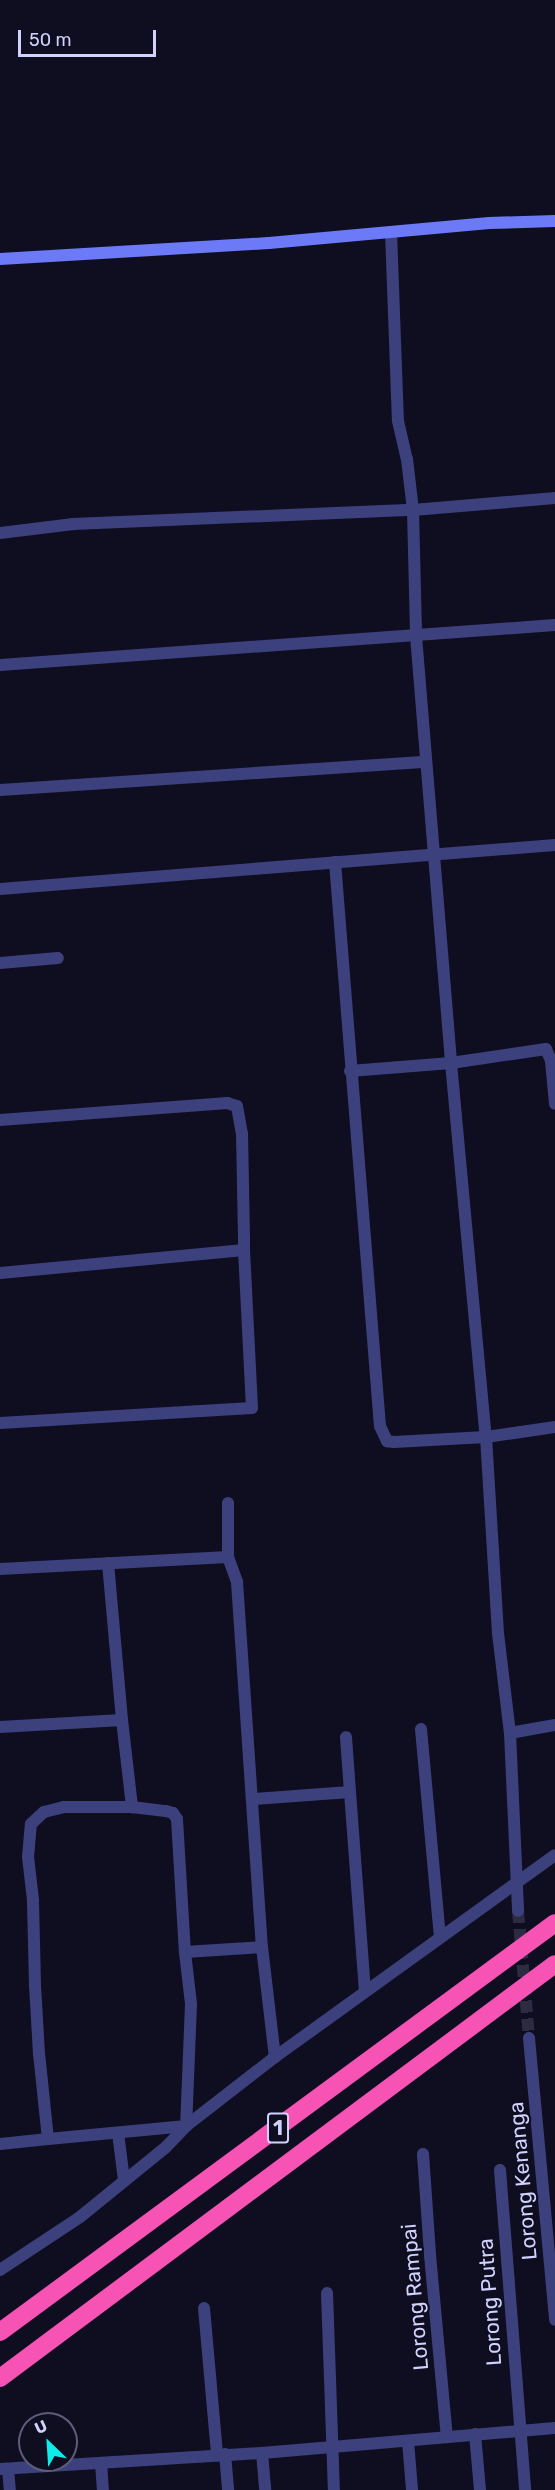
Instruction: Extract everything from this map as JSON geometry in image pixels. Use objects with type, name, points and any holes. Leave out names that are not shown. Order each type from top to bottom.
[{"type":"highway","name":"1","points":[[0,2332],[555,1923]]},
{"type":"highway","name":"1","points":[[0,2378],[555,1964]]},
{"type":"highway","points":[[0,2391],[50,2341]]},
{"type":"street","points":[[0,259],[269,243],[555,221]]},
{"type":"street","points":[[391,232],[398,421],[407,459],[413,510],[416,636],[451,1063],[486,1437],[498,1634],[510,1732],[518,1911]]},
{"type":"street","points":[[0,533],[73,524],[413,510],[555,498]]},
{"type":"street","points":[[0,665],[555,625]]},
{"type":"street","points":[[0,790],[426,762]]},
{"type":"street","points":[[0,889],[555,845]]},
{"type":"street","points":[[335,862],[380,1426],[387,1441],[394,1442],[486,1437],[555,1426]]},
{"type":"street","points":[[0,963],[57,958]]},
{"type":"street","points":[[350,1071],[451,1063],[546,1049],[550,1061],[555,1104]]},
{"type":"street","points":[[0,1120],[227,1103],[237,1107],[242,1133],[243,1250],[252,1408],[0,1423]]},
{"type":"street","points":[[0,1273],[243,1250]]},
{"type":"street","points":[[228,1503],[228,1557],[237,1582],[262,1947],[275,2056]]},
{"type":"street","points":[[0,1569],[228,1557]]},
{"type":"street","points":[[108,1563],[132,1807]]},
{"type":"street","points":[[0,1727],[122,1720]]},
{"type":"street","points":[[510,1732],[555,1725]]},
{"type":"street","points":[[421,1729],[440,1937]]},
{"type":"street","points":[[346,1737],[365,1992]]},
{"type":"street","points":[[253,1799],[350,1792]]},
{"type":"street","points":[[48,2139],[34,1984],[33,1900],[28,1857],[31,1824],[44,1812],[64,1807],[132,1807],[166,1811],[173,1813],[177,1818],[185,1952],[191,2004],[186,2126]]},
{"type":"street","points":[[0,2270],[80,2217],[165,2148],[186,2126],[275,2056],[555,1855]]},
{"type":"street","points":[[185,1952],[262,1947]]},
{"type":"street","name":"Lorong Kenanga","points":[[529,2038],[555,2320]]},
{"type":"street","points":[[0,2144],[186,2126]]},
{"type":"street","points":[[118,2133],[124,2180]]},
{"type":"street","name":"Lorong Rampai","points":[[423,2154],[447,2437]]},
{"type":"street","name":"Lorong Putra","points":[[500,2170],[525,2490]]},
{"type":"street","points":[[327,2293],[334,2490]]},
{"type":"street","points":[[204,2308],[221,2454],[228,2490]]},
{"type":"street","points":[[10,2490],[4,2469],[262,2453],[555,2428]]},
{"type":"street","points":[[475,2434],[480,2490]]},
{"type":"street","points":[[408,2440],[412,2490]]},
{"type":"street","points":[[262,2453],[265,2490]]},
{"type":"street","points":[[101,2463],[103,2490]]},
{"type":"tunnel","points":[[518,1911],[529,2038]]}]
